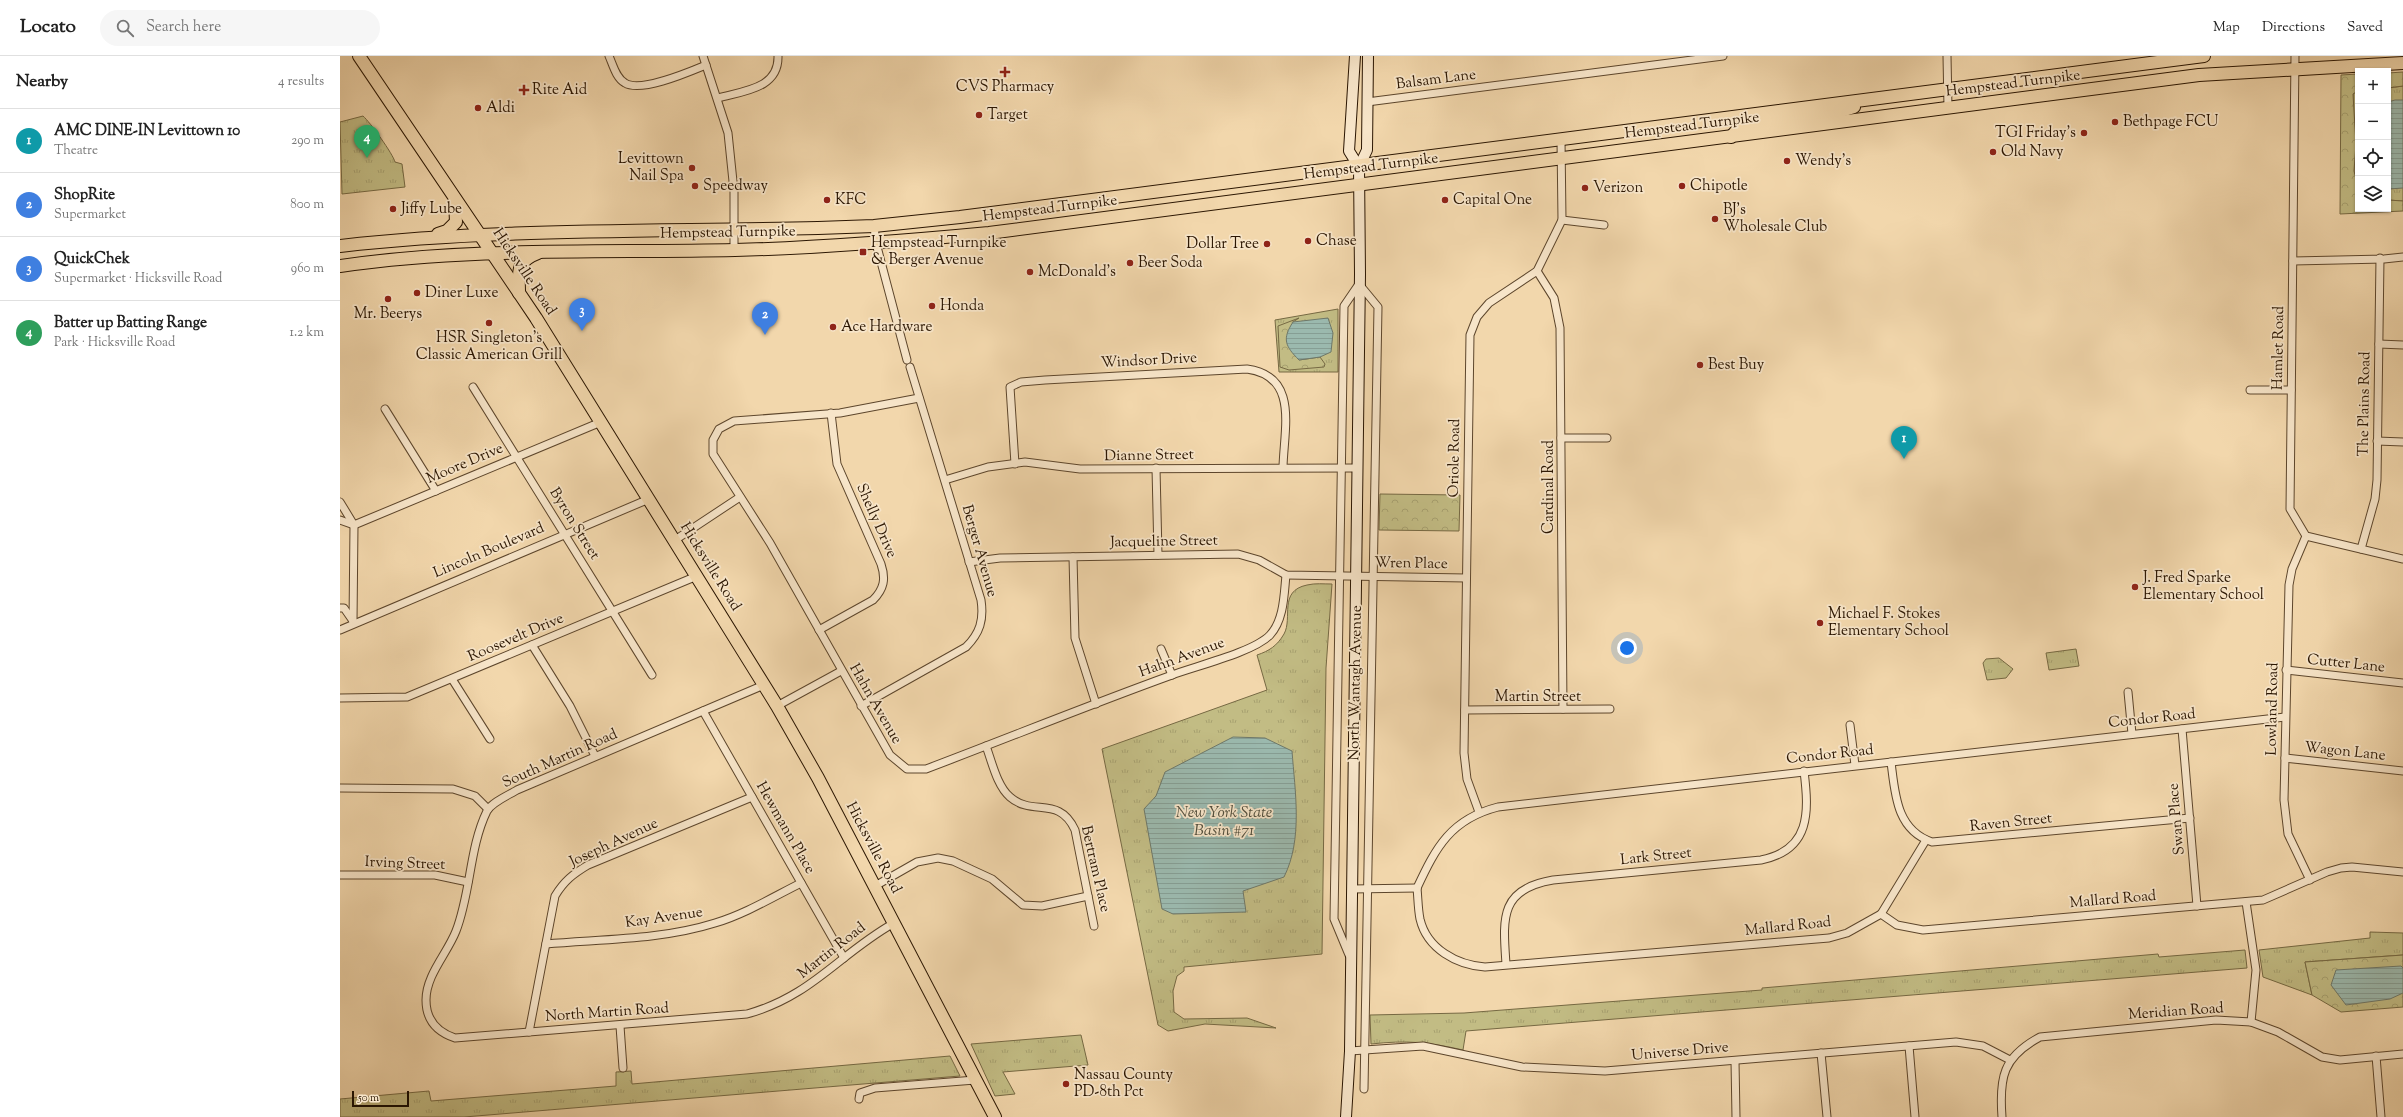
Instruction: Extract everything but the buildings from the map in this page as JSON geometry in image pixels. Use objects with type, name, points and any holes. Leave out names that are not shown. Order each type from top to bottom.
[{"type":"main road","name":"Hicksville Road","points":[[359,56],[519,294],[675,540],[777,706],[894,923],[995,1117]]},
{"type":"main road","points":[[1355,56],[1349,151],[1359,167]]},
{"type":"main road","points":[[1359,167],[1367,150],[1368,56]]},
{"type":"main road","name":"Hempstead Turnpike","points":[[340,246],[418,238],[479,234],[874,226],[1359,167],[2204,56]]},
{"type":"main road","name":"Hempstead Turnpike","points":[[340,266],[393,259],[491,252],[734,250],[876,244],[1008,230],[1563,159],[2199,75],[2296,69],[2388,60],[2403,63]]},
{"type":"main road","points":[[1731,137],[1739,128],[1746,125],[1831,114],[1876,98]]},
{"type":"main road","points":[[1730,118],[1731,137]]},
{"type":"main road","name":"North Wantagh Avenue","points":[[1346,1117],[1350,1051],[1359,167]]},
{"type":"main road","points":[[418,238],[440,233],[453,227],[457,216],[455,198]]},
{"type":"main road","points":[[519,294],[519,270],[521,263],[528,256],[540,252]]},
{"type":"street","points":[[609,56],[618,75],[626,84],[638,85],[659,82],[706,65]]},
{"type":"street","points":[[703,56],[718,98],[728,133],[734,188],[734,250]]},
{"type":"street","points":[[718,98],[762,86],[771,79],[777,68],[778,56]]},
{"type":"street","name":"Balsam Lane","points":[[1367,102],[1723,56]]},
{"type":"street","points":[[1947,56],[1946,89],[1948,108]]},
{"type":"street","name":"Hamlet Road","points":[[2295,56],[2289,498],[2293,517],[2306,536]]},
{"type":"street","points":[[1537,271],[1562,220],[1563,159],[1561,140]]},
{"type":"street","points":[[1562,220],[1604,225]]},
{"type":"street","name":"Berger Avenue","points":[[861,706],[958,652],[975,637],[981,624],[983,613],[970,562],[908,364],[876,244],[874,226]]},
{"type":"street","points":[[2293,261],[2403,257]]},
{"type":"street","name":"The Plains Road","points":[[2361,549],[2375,500],[2380,258]]},
{"type":"street","name":"Cardinal Road","points":[[1537,271],[1552,293],[1558,310],[1560,328],[1563,710]]},
{"type":"street","name":"Oriole Road","points":[[1479,812],[1467,779],[1465,765],[1470,335],[1477,317],[1489,303],[1537,271]]},
{"type":"street","name":"North Wantagh Avenue","points":[[1351,959],[1334,919],[1344,306],[1359,284],[1378,307],[1366,1050],[1364,1090]]},
{"type":"street","points":[[2379,344],[2403,345]]},
{"type":"street","name":"Windsor Drive","points":[[1015,464],[1010,387],[1020,382],[1247,368],[1259,370],[1270,375],[1278,383],[1282,392],[1285,406],[1283,467]]},
{"type":"street","name":"Byron Street","points":[[473,387],[652,675]]},
{"type":"street","points":[[2250,390],[2291,390]]},
{"type":"street","name":"Hahn Avenue","points":[[919,398],[875,408],[734,421],[719,429],[714,440],[713,454],[770,543],[890,755],[907,769],[926,769],[1172,675],[1252,647],[1264,640],[1277,625],[1281,614],[1286,575]]},
{"type":"street","points":[[386,409],[436,491]]},
{"type":"street","name":"Shelly Drive","points":[[819,630],[873,600],[880,592],[884,577],[881,564],[837,464],[830,413]]},
{"type":"street","name":"Moore Drive","points":[[354,525],[601,422]]},
{"type":"street","points":[[1561,438],[1608,438]]},
{"type":"street","points":[[2377,441],[2403,442]]},
{"type":"street","name":"Dianne Street","points":[[945,480],[988,467],[1025,462],[1080,469],[1283,467],[1356,468]]},
{"type":"street","points":[[1156,468],[1158,555]]},
{"type":"street","points":[[675,540],[740,497]]},
{"type":"street","name":"Lincoln Boulevard","points":[[340,630],[353,622],[649,499]]},
{"type":"street","points":[[340,502],[354,525],[353,622]]},
{"type":"street","points":[[340,520],[354,525]]},
{"type":"street","points":[[2306,536],[2403,559]]},
{"type":"street","name":"Lowland Road","points":[[2306,536],[2292,569],[2289,585],[2285,758],[2286,823],[2294,848],[2310,880]]},
{"type":"street","name":"Jacqueline Street","points":[[970,562],[1000,558],[1073,556],[1247,555],[1286,575],[1355,576]]},
{"type":"street","points":[[1073,556],[1075,638],[1096,704]]},
{"type":"street","name":"Roosevelt Drive","points":[[340,698],[407,697],[696,576]]},
{"type":"street","name":"Wren Place","points":[[1355,576],[1466,578]]},
{"type":"street","points":[[340,608],[344,608],[353,622]]},
{"type":"street","points":[[532,645],[570,706],[595,756]]},
{"type":"street","points":[[1161,649],[1172,675]]},
{"type":"street","points":[[777,706],[842,670]]},
{"type":"street","name":"Cutter Lane","points":[[2286,670],[2403,684]]},
{"type":"street","points":[[452,679],[490,739]]},
{"type":"street","name":"South Martin Road","points":[[488,809],[517,790],[764,685]]},
{"type":"street","points":[[2128,692],[2132,734]]},
{"type":"street","name":"Martin Street","points":[[1466,710],[1610,709]]},
{"type":"street","name":"Hewmann Place","points":[[703,711],[844,958]]},
{"type":"street","name":"Condor Road","points":[[1417,888],[1442,841],[1455,828],[1479,812],[1514,805],[2285,717]]},
{"type":"street","points":[[1850,725],[1855,765]]},
{"type":"street","name":"Swan Place","points":[[2182,728],[2197,906]]},
{"type":"street","name":"Bertram Place","points":[[986,746],[1002,786],[1010,797],[1023,804],[1058,810],[1070,820],[1075,830],[1094,926]]},
{"type":"street","name":"Wagon Lane","points":[[2285,758],[2403,771]]},
{"type":"street","points":[[1881,914],[1926,840],[1914,833],[1903,819],[1896,801],[1891,762]]},
{"type":"street","name":"Lark Street","points":[[1506,964],[1503,926],[1506,912],[1515,897],[1531,886],[1553,880],[1761,860],[1780,854],[1798,838],[1806,821],[1808,804],[1804,771]]},
{"type":"street","points":[[340,788],[453,789],[475,796],[488,809],[480,833],[468,882]]},
{"type":"street","name":"Joseph Avenue","points":[[529,1032],[555,896],[562,884],[573,874],[588,865],[752,797]]},
{"type":"street","name":"Raven Street","points":[[1926,840],[1950,842],[2190,818]]},
{"type":"street","points":[[874,886],[917,862],[938,858],[953,861],[992,879],[1024,906],[1042,906],[1088,896]]},
{"type":"street","name":"Mallard Road","points":[[1417,888],[1423,927],[1431,942],[1443,953],[1454,960],[1472,966],[1830,938],[1847,933],[1881,914],[1897,925],[1922,930],[2246,902],[2273,898],[2327,872],[2352,867],[2403,872]]},
{"type":"street","name":"Irving Street","points":[[340,875],[434,875],[468,882]]},
{"type":"street","name":"North Martin Road","points":[[468,882],[457,930],[428,987],[427,1009],[432,1023],[437,1029],[455,1038],[620,1026],[747,1014],[786,1000]]},
{"type":"street","name":"Kay Avenue","points":[[546,944],[658,935],[691,930],[741,913],[801,883]]},
{"type":"street","points":[[1352,889],[1417,888]]},
{"type":"street","points":[[2246,902],[2256,970],[2251,1022]]},
{"type":"street","name":"Martin Road","points":[[786,1000],[810,986],[844,958],[894,923]]},
{"type":"street","name":"Meridian Road","points":[[2002,1117],[2000,1090],[2010,1060],[2028,1044],[2040,1037],[2216,1020],[2251,1022],[2278,1032],[2322,1056],[2340,1060],[2403,1054]]},
{"type":"street","points":[[620,1026],[623,1068]]},
{"type":"street","name":"Universe Drive","points":[[1350,1051],[1423,1046],[1522,1067],[1605,1071],[1956,1042],[1983,1046],[2010,1060]]},
{"type":"street","points":[[1909,1046],[1914,1117]]},
{"type":"street","points":[[1821,1053],[1827,1117]]},
{"type":"street","points":[[2376,1056],[2381,1117]]},
{"type":"street","points":[[1735,1061],[1736,1117]]},
{"type":"street","points":[[859,1099],[860,1093],[875,1088],[976,1080]]},
{"type":"green space","points":[[2403,72],[2403,86],[2391,88],[2391,73]]},
{"type":"green space","points":[[2355,74],[2355,93],[2353,94],[2355,127],[2355,212],[2382,212],[2340,214],[2341,75]]},
{"type":"green space","points":[[2403,86],[2403,201],[2391,200],[2391,88]]},
{"type":"green space","points":[[2355,92],[2355,133],[2353,111],[2353,94]]},
{"type":"green space","points":[[363,116],[381,138],[395,162],[402,164],[405,187],[342,194],[340,122]]},
{"type":"green space","points":[[2391,200],[2403,201],[2403,211],[2391,212]]},
{"type":"green space","points":[[1338,309],[1338,372],[1279,372],[1275,320]]},
{"type":"green space","points":[[1299,318],[1293,322],[1299,360],[1320,357],[1325,364],[1324,367],[1289,370],[1280,367],[1278,326]]},
{"type":"green space","points":[[1380,494],[1460,495],[1459,531],[1379,530]]},
{"type":"green space","points":[[1332,584],[1326,668],[1322,954],[1184,967],[1184,971],[1177,976],[1173,991],[1174,1012],[1184,1019],[1247,1018],[1276,1028],[1205,1024],[1168,1031],[1158,1025],[1102,749],[1267,690],[1257,655],[1272,648],[1279,642],[1284,634],[1289,599],[1292,593],[1298,588],[1307,585]]},
{"type":"green space","points":[[2076,649],[2079,666],[2049,670],[2046,653]]},
{"type":"green space","points":[[1999,658],[2013,669],[2006,678],[1987,680],[1983,663],[1986,659]]},
{"type":"green space","points":[[2370,932],[2403,933],[2403,955],[2305,962],[2312,995],[2263,977],[2259,950],[2370,938]]},
{"type":"green space","points":[[2245,950],[2247,968],[1466,1031],[1463,1050],[1417,1042],[1371,1044],[1370,1015],[1464,1013],[1762,990],[1762,988],[2158,954],[2159,957]]},
{"type":"green space","points":[[2403,955],[2403,1007],[2341,1012],[2312,995],[2305,962]]},
{"type":"green space","points":[[1081,1035],[1088,1065],[1003,1072],[1015,1094],[995,1096],[971,1044]]},
{"type":"green space","points":[[950,1056],[960,1076],[464,1117],[340,1117],[340,1099],[429,1091],[431,1101],[616,1086],[616,1072],[631,1071],[632,1084]]},
{"type":"water","points":[[2403,100],[2403,188],[2391,189],[2391,104],[2391,101]]},
{"type":"water","points":[[1328,318],[1333,333],[1331,352],[1320,357],[1299,360],[1288,346],[1286,338],[1293,322]]},
{"type":"water","name":"New York State Basin #71","points":[[1233,737],[1265,738],[1292,751],[1296,799],[1296,831],[1290,862],[1284,877],[1243,891],[1246,912],[1173,914],[1162,909],[1144,809],[1156,796],[1165,772]]},
{"type":"water","points":[[2401,966],[2403,968],[2403,993],[2390,999],[2346,1005],[2331,985],[2336,970]]},
{"type":"place","name":"CVS Pharmacy","points":[[1005,72]]},
{"type":"place","name":"Rite Aid","points":[[524,90]]},
{"type":"place","name":"Aldi","points":[[478,108]]},
{"type":"place","name":"Target","points":[[979,115]]},
{"type":"place","name":"Bethpage FCU","points":[[2115,122]]},
{"type":"place","name":"TGI Friday's","points":[[2084,133]]},
{"type":"place","name":"Old Navy","points":[[1993,152]]},
{"type":"place","name":"Batter up Batting Range","points":[[367,158]]},
{"type":"place","name":"Wendy's","points":[[1787,161]]},
{"type":"place","name":"Levittown Nail Spa","points":[[692,168]]},
{"type":"place","name":"Speedway","points":[[695,186]]},
{"type":"place","name":"Chipotle","points":[[1682,186]]},
{"type":"place","name":"Verizon","points":[[1585,188]]},
{"type":"place","name":"KFC","points":[[827,200]]},
{"type":"place","name":"Capital One","points":[[1445,200]]},
{"type":"place","name":"Jiffy Lube","points":[[393,209]]},
{"type":"place","name":"BJ's Wholesale Club","points":[[1715,219]]},
{"type":"place","name":"Chase","points":[[1308,241]]},
{"type":"place","name":"Dollar Tree","points":[[1267,244]]},
{"type":"place","name":"Hempstead Turnpike & Berger Avenue","points":[[863,252]]},
{"type":"place","name":"Beer Soda","points":[[1130,263]]},
{"type":"place","name":"McDonald's","points":[[1030,272]]},
{"type":"place","name":"Diner Luxe","points":[[417,293]]},
{"type":"place","name":"Mr. Beerys","points":[[388,299]]},
{"type":"place","name":"Honda","points":[[932,306]]},
{"type":"place","name":"HSR Singleton's Classic American Grill","points":[[489,323]]},
{"type":"place","name":"Ace Hardware","points":[[833,327]]},
{"type":"place","name":"QuickChek","points":[[582,331]]},
{"type":"place","name":"ShopRite","points":[[765,335]]},
{"type":"place","name":"Best Buy","points":[[1700,365]]},
{"type":"place","name":"AMC DINE-IN Levittown 10","points":[[1904,459]]},
{"type":"place","name":"J. Fred Sparke Elementary School","points":[[2135,587]]},
{"type":"place","name":"Michael F. Stokes Elementary School","points":[[1820,623]]},
{"type":"place","name":"Nassau County PD-8th Pct","points":[[1066,1084]]}]
